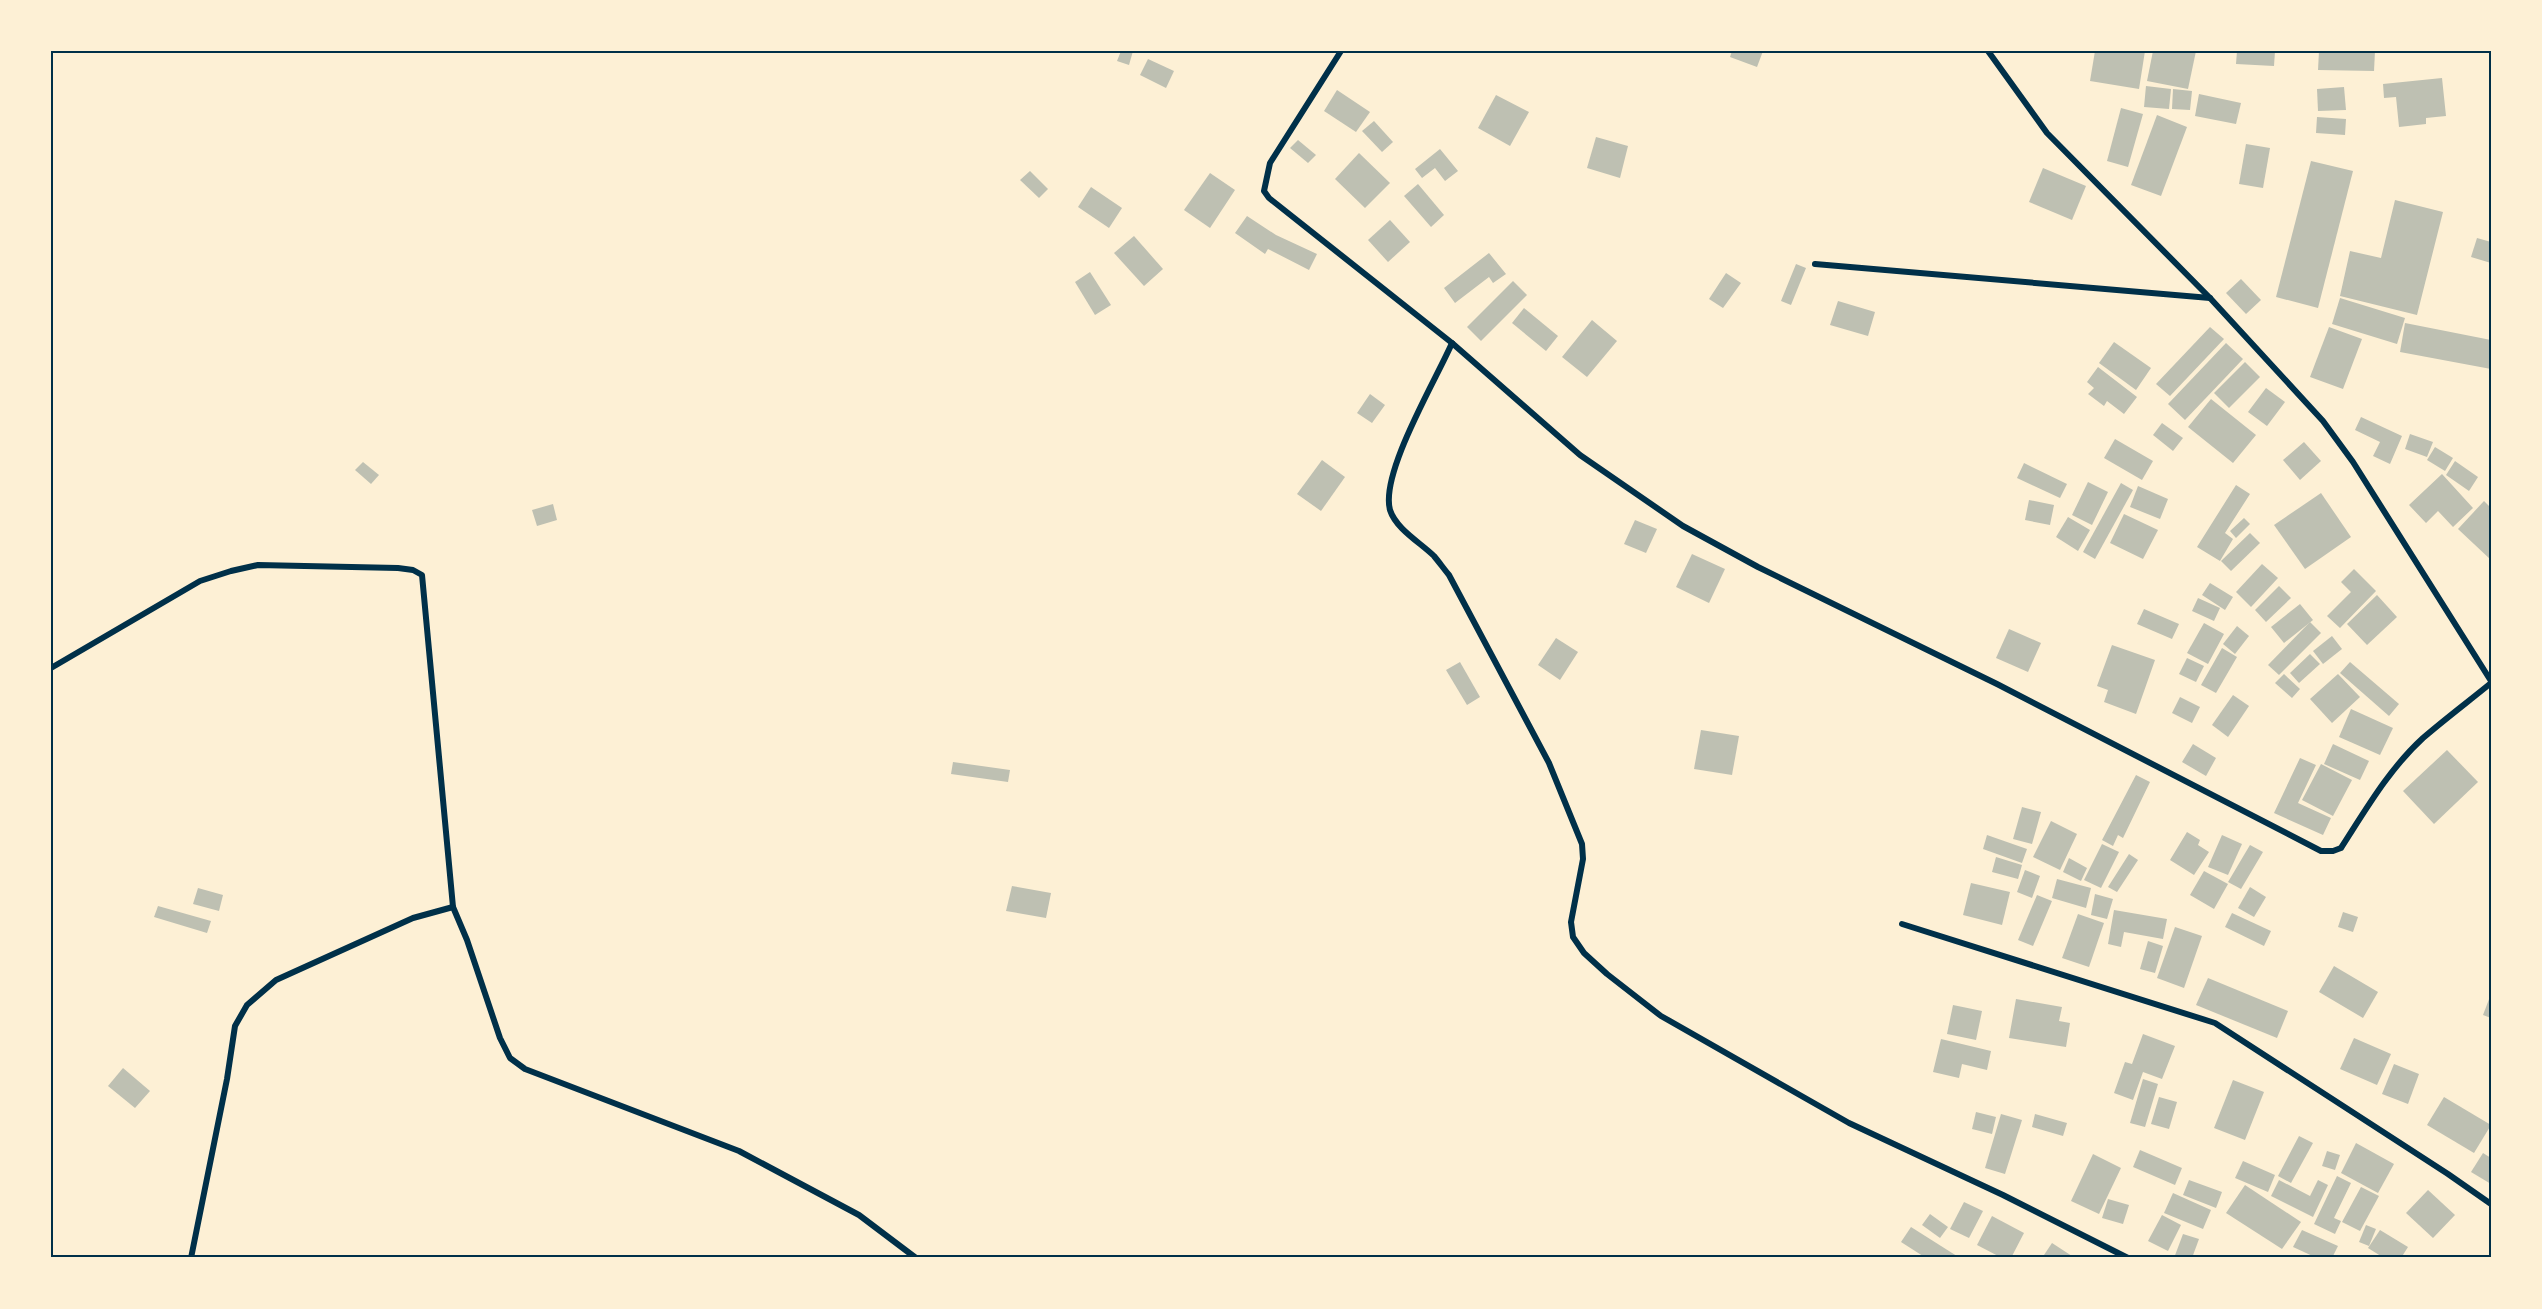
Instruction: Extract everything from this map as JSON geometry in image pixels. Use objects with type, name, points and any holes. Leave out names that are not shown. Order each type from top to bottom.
[{"type":"street","points":[[1341,51],[1270,163],[1264,191],[1269,198],[1452,343],[1580,456],[1683,526],[1758,567],[1997,684],[2321,851],[2341,848],[2374,797],[2422,739],[2491,682],[2353,462],[2323,421],[2210,298],[2047,133],[1988,51]]},
{"type":"street","points":[[1815,264],[2210,298]]},
{"type":"street","points":[[1452,343],[1400,450],[1392,478],[1390,510],[1407,533],[1434,556],[1449,574],[1549,764],[1584,850],[1571,922],[1576,943],[1606,974],[1661,1016],[1715,1047],[1849,1123],[2003,1195],[2128,1258]]},
{"type":"street","points":[[51,668],[200,581],[231,571],[258,566],[398,568],[418,572],[422,575],[453,907],[467,940],[500,1038],[510,1058],[525,1069],[739,1151],[860,1215],[916,1258]]},
{"type":"street","points":[[191,1258],[227,1079],[235,1026],[247,1005],[276,980],[403,922],[453,907]]},
{"type":"street","points":[[1902,924],[2215,1023],[2491,1204]]},
{"type":"building","points":[[1121,51],[1133,51],[1129,65],[1117,61]]},
{"type":"building","points":[[1732,51],[1763,51],[1757,67],[1730,57]]},
{"type":"building","points":[[2095,51],[2145,51],[2139,89],[2090,81]]},
{"type":"building","points":[[2153,51],[2196,51],[2188,89],[2147,81]]},
{"type":"building","points":[[2237,51],[2275,51],[2274,66],[2236,64]]},
{"type":"building","points":[[2319,51],[2375,51],[2374,71],[2318,70]]},
{"type":"building","points":[[1148,59],[1174,71],[1166,88],[1140,75]]},
{"type":"building","points":[[2442,78],[2446,116],[2426,118],[2426,124],[2399,127],[2396,97],[2384,98],[2383,84]]},
{"type":"building","points":[[2146,86],[2171,89],[2169,109],[2144,107]]},
{"type":"building","points":[[2344,87],[2346,110],[2318,111],[2317,89]]},
{"type":"building","points":[[2173,89],[2192,91],[2190,110],[2172,109]]},
{"type":"building","points":[[1337,90],[1370,112],[1356,132],[1324,111]]},
{"type":"building","points":[[2199,94],[2241,103],[2236,124],[2195,116]]},
{"type":"building","points":[[1496,95],[1529,112],[1510,146],[1478,128]]},
{"type":"building","points":[[2121,108],[2143,114],[2128,167],[2107,161]]},
{"type":"building","points":[[2157,115],[2187,127],[2161,196],[2131,185]]},
{"type":"building","points":[[2317,117],[2346,119],[2345,135],[2316,133]]},
{"type":"building","points":[[1374,121],[1393,142],[1382,152],[1362,131]]},
{"type":"building","points":[[1596,137],[1628,146],[1620,178],[1587,168]]},
{"type":"building","points":[[1298,140],[1316,155],[1308,163],[1290,148]]},
{"type":"building","points":[[2246,144],[2270,148],[2263,188],[2239,184]]},
{"type":"building","points":[[1440,149],[1458,171],[1445,181],[1435,168],[1422,178],[1415,169]]},
{"type":"building","points":[[1359,153],[1390,183],[1365,208],[1335,179]]},
{"type":"building","points":[[2311,161],[2353,171],[2318,308],[2276,297]]},
{"type":"building","points":[[2043,168],[2086,186],[2072,220],[2029,202]]},
{"type":"building","points":[[1030,171],[1048,189],[1039,198],[1020,180]]},
{"type":"building","points":[[1210,173],[1235,190],[1210,228],[1184,210]]},
{"type":"building","points":[[1418,184],[1444,215],[1431,227],[1404,196]]},
{"type":"building","points":[[1091,187],[1122,208],[1109,228],[1078,207]]},
{"type":"building","points":[[2395,200],[2443,212],[2417,315],[2340,296],[2350,251],[2381,258]]},
{"type":"building","points":[[1247,216],[1276,235],[1317,254],[1309,270],[1268,249],[1265,254],[1235,233]]},
{"type":"building","points":[[1390,220],[1410,242],[1388,262],[1368,240]]},
{"type":"building","points":[[1134,236],[1163,269],[1144,286],[1114,253]]},
{"type":"building","points":[[2477,238],[2491,242],[2491,263],[2471,257]]},
{"type":"building","points":[[1489,253],[1506,274],[1493,283],[1489,277],[1455,303],[1444,288]]},
{"type":"building","points":[[1796,264],[1806,268],[1791,305],[1781,301]]},
{"type":"building","points":[[1090,272],[1111,305],[1095,315],[1075,282]]},
{"type":"building","points":[[1726,273],[1741,283],[1723,308],[1709,299]]},
{"type":"building","points":[[2241,279],[2261,300],[2246,314],[2226,293]]},
{"type":"building","points":[[1513,281],[1527,295],[1481,341],[1467,327]]},
{"type":"building","points":[[2340,298],[2405,318],[2397,344],[2332,324]]},
{"type":"building","points":[[1838,301],[1875,312],[1868,336],[1830,325]]},
{"type":"building","points":[[1524,308],[1558,336],[1546,351],[1512,323]]},
{"type":"building","points":[[1592,320],[1617,341],[1587,377],[1562,357]]},
{"type":"building","points":[[2405,323],[2491,340],[2491,369],[2400,352]]},
{"type":"building","points":[[2210,327],[2224,339],[2170,396],[2156,384]]},
{"type":"building","points":[[2329,327],[2362,339],[2343,389],[2310,377]]},
{"type":"building","points":[[2114,342],[2151,368],[2136,390],[2099,363]]},
{"type":"building","points":[[2226,343],[2243,359],[2185,420],[2168,404]]},
{"type":"building","points":[[2245,362],[2260,377],[2229,408],[2214,393]]},
{"type":"building","points":[[2098,367],[2137,397],[2124,414],[2107,401],[2104,406],[2088,394],[2094,388],[2087,382]]},
{"type":"building","points":[[2266,388],[2285,402],[2267,426],[2248,412]]},
{"type":"building","points":[[1370,394],[1385,405],[1372,423],[1357,413]]},
{"type":"building","points":[[2211,399],[2256,435],[2233,463],[2188,427]]},
{"type":"building","points":[[2361,417],[2402,436],[2390,464],[2373,456],[2380,442],[2355,430]]},
{"type":"building","points":[[2162,423],[2183,438],[2173,451],[2153,435]]},
{"type":"building","points":[[2410,434],[2433,442],[2427,457],[2405,449]]},
{"type":"building","points":[[2115,439],[2153,461],[2142,480],[2104,458]]},
{"type":"building","points":[[2304,442],[2321,461],[2300,480],[2283,460]]},
{"type":"building","points":[[2435,447],[2453,458],[2445,471],[2427,460]]},
{"type":"building","points":[[1322,460],[1345,477],[1321,511],[1297,494]]},
{"type":"building","points":[[2455,461],[2478,477],[2469,491],[2446,475]]},
{"type":"building","points":[[363,462],[379,475],[371,484],[355,470]]},
{"type":"building","points":[[2024,463],[2067,484],[2060,498],[2017,478]]},
{"type":"building","points":[[2442,474],[2473,508],[2453,527],[2438,511],[2426,523],[2409,505]]},
{"type":"building","points":[[2088,482],[2108,492],[2092,525],[2072,515]]},
{"type":"building","points":[[2121,483],[2133,490],[2095,559],[2083,552]]},
{"type":"building","points":[[2236,485],[2250,494],[2225,533],[2233,539],[2220,561],[2197,547]]},
{"type":"building","points":[[2138,486],[2168,499],[2160,519],[2130,507]]},
{"type":"building","points":[[2321,493],[2351,537],[2305,569],[2274,525]]},
{"type":"building","points":[[2029,500],[2054,505],[2050,525],[2025,520]]},
{"type":"building","points":[[2484,501],[2491,508],[2491,560],[2458,529]]},
{"type":"building","points":[[553,504],[557,520],[537,526],[532,510]]},
{"type":"building","points":[[2124,514],[2158,530],[2143,559],[2110,543]]},
{"type":"building","points":[[2068,517],[2090,530],[2078,551],[2056,537]]},
{"type":"building","points":[[2244,518],[2250,524],[2236,538],[2230,531]]},
{"type":"building","points":[[1635,520],[1657,529],[1646,553],[1624,544]]},
{"type":"building","points":[[2250,533],[2260,543],[2231,571],[2221,561]]},
{"type":"building","points":[[1692,554],[1725,569],[1709,603],[1676,587]]},
{"type":"building","points":[[2262,564],[2278,578],[2251,607],[2236,592]]},
{"type":"building","points":[[2354,569],[2376,591],[2340,628],[2327,616],[2351,592],[2341,582]]},
{"type":"building","points":[[2210,583],[2233,597],[2225,610],[2202,595]]},
{"type":"building","points":[[2279,586],[2291,598],[2266,622],[2255,610]]},
{"type":"building","points":[[2377,595],[2397,617],[2367,645],[2347,624]]},
{"type":"building","points":[[2198,598],[2220,608],[2214,621],[2192,611]]},
{"type":"building","points":[[2300,604],[2313,620],[2284,643],[2271,627]]},
{"type":"building","points":[[2144,609],[2179,624],[2172,639],[2137,624]]},
{"type":"building","points":[[2310,622],[2321,633],[2279,675],[2268,665]]},
{"type":"building","points":[[2204,623],[2224,634],[2208,664],[2187,653]]},
{"type":"building","points":[[2237,626],[2249,636],[2235,654],[2223,644]]},
{"type":"building","points":[[2009,629],[2041,643],[2028,672],[1996,658]]},
{"type":"building","points":[[2332,636],[2342,649],[2323,664],[2313,651]]},
{"type":"building","points":[[1556,638],[1578,652],[1560,680],[1538,665]]},
{"type":"building","points":[[2112,645],[2155,660],[2136,714],[2104,702],[2108,690],[2097,686]]},
{"type":"building","points":[[2222,648],[2237,657],[2216,693],[2201,685]]},
{"type":"building","points":[[2310,654],[2320,664],[2299,683],[2290,673]]},
{"type":"building","points":[[2187,658],[2204,666],[2196,682],[2179,674]]},
{"type":"building","points":[[1460,662],[1480,697],[1467,705],[1446,670]]},
{"type":"building","points":[[2350,662],[2399,704],[2389,716],[2340,673]]},
{"type":"building","points":[[2284,674],[2300,689],[2292,698],[2275,683]]},
{"type":"building","points":[[2338,674],[2360,697],[2332,723],[2310,699]]},
{"type":"building","points":[[2233,695],[2249,706],[2228,737],[2212,725]]},
{"type":"building","points":[[2180,697],[2200,707],[2192,723],[2172,713]]},
{"type":"building","points":[[2351,709],[2393,728],[2380,755],[2339,737]]},
{"type":"building","points":[[1701,730],[1739,736],[1732,775],[1694,769]]},
{"type":"building","points":[[2193,744],[2216,758],[2206,776],[2182,762]]},
{"type":"building","points":[[2333,744],[2369,761],[2360,780],[2324,764]]},
{"type":"building","points":[[2447,750],[2478,782],[2434,824],[2403,791]]},
{"type":"building","points":[[2300,758],[2316,765],[2298,803],[2331,818],[2323,835],[2274,813]]},
{"type":"building","points":[[953,762],[1010,770],[1008,782],[951,774]]},
{"type":"building","points":[[2321,764],[2352,780],[2333,816],[2302,800]]},
{"type":"building","points":[[2136,775],[2150,782],[2123,838],[2118,835],[2113,846],[2102,840]]},
{"type":"building","points":[[2022,807],[2041,812],[2032,844],[2013,839]]},
{"type":"building","points":[[2051,821],[2077,834],[2060,870],[2033,857]]},
{"type":"building","points":[[2187,832],[2200,840],[2198,845],[2209,852],[2194,875],[2170,860]]},
{"type":"building","points":[[1987,835],[2027,849],[2022,863],[1983,849]]},
{"type":"building","points":[[2222,835],[2242,844],[2228,875],[2208,867]]},
{"type":"building","points":[[2102,844],[2119,852],[2101,888],[2084,880]]},
{"type":"building","points":[[2250,845],[2263,852],[2241,889],[2228,882]]},
{"type":"building","points":[[2129,854],[2138,860],[2117,892],[2108,887]]},
{"type":"building","points":[[1996,857],[2022,865],[2018,879],[1992,872]]},
{"type":"building","points":[[2069,858],[2087,868],[2081,881],[2063,872]]},
{"type":"building","points":[[2025,870],[2040,876],[2032,898],[2017,892]]},
{"type":"building","points":[[2204,871],[2228,884],[2214,909],[2190,895]]},
{"type":"building","points":[[2057,879],[2091,888],[2086,908],[2052,898]]},
{"type":"building","points":[[1971,883],[2010,892],[2002,925],[1963,915]]},
{"type":"building","points":[[1012,886],[1051,893],[1046,918],[1006,911]]},
{"type":"building","points":[[2250,887],[2266,897],[2254,917],[2238,908]]},
{"type":"building","points":[[198,888],[223,895],[219,911],[193,904]]},
{"type":"building","points":[[2095,894],[2113,899],[2107,919],[2091,915]]},
{"type":"building","points":[[2037,895],[2052,901],[2033,946],[2018,940]]},
{"type":"building","points":[[158,906],[211,921],[207,933],[154,917]]},
{"type":"building","points":[[2114,910],[2167,919],[2163,939],[2124,932],[2121,947],[2108,944]]},
{"type":"building","points":[[2343,912],[2358,917],[2353,932],[2338,927]]},
{"type":"building","points":[[2232,913],[2271,931],[2264,946],[2225,927]]},
{"type":"building","points":[[2078,914],[2104,923],[2089,967],[2062,958]]},
{"type":"building","points":[[2175,927],[2202,936],[2184,988],[2157,978]]},
{"type":"building","points":[[2148,941],[2163,946],[2155,973],[2140,969]]},
{"type":"building","points":[[2334,966],[2378,992],[2363,1018],[2319,992]]},
{"type":"building","points":[[2208,978],[2288,1011],[2277,1038],[2196,1005]]},
{"type":"building","points":[[2491,994],[2491,1018],[2483,1015]]},
{"type":"building","points":[[2016,999],[2062,1007],[2059,1021],[2070,1023],[2066,1047],[2009,1038]]},
{"type":"building","points":[[1953,1005],[1982,1011],[1976,1040],[1947,1034]]},
{"type":"building","points":[[2143,1034],[2175,1046],[2162,1079],[2143,1072],[2133,1100],[2114,1093],[2125,1062],[2132,1064]]},
{"type":"building","points":[[2354,1038],[2391,1054],[2377,1085],[2340,1069]]},
{"type":"building","points":[[1941,1039],[1991,1051],[1987,1070],[1962,1064],[1959,1078],[1933,1072]]},
{"type":"building","points":[[2394,1064],[2419,1074],[2408,1104],[2382,1094]]},
{"type":"building","points":[[123,1068],[150,1091],[135,1108],[108,1086]]},
{"type":"building","points":[[2143,1079],[2158,1084],[2145,1127],[2130,1123]]},
{"type":"building","points":[[2233,1080],[2264,1092],[2245,1140],[2214,1128]]},
{"type":"building","points":[[2159,1097],[2177,1102],[2169,1129],[2151,1124]]},
{"type":"building","points":[[2444,1097],[2491,1125],[2474,1153],[2427,1125]]},
{"type":"building","points":[[1976,1112],[1996,1117],[1992,1134],[1972,1129]]},
{"type":"building","points":[[2001,1114],[2022,1120],[2005,1174],[1985,1168]]},
{"type":"building","points":[[2035,1114],[2067,1123],[2063,1136],[2032,1127]]},
{"type":"building","points":[[2299,1136],[2313,1143],[2291,1183],[2278,1176]]},
{"type":"building","points":[[2356,1143],[2394,1164],[2378,1193],[2341,1173]]},
{"type":"building","points":[[2140,1150],[2182,1168],[2175,1185],[2133,1167]]},
{"type":"building","points":[[2327,1151],[2340,1155],[2335,1170],[2322,1166]]},
{"type":"building","points":[[2483,1153],[2491,1158],[2491,1184],[2471,1172]]},
{"type":"building","points":[[2093,1154],[2121,1168],[2099,1214],[2071,1201]]},
{"type":"building","points":[[2243,1161],[2275,1175],[2268,1192],[2235,1178]]},
{"type":"building","points":[[2337,1176],[2351,1183],[2334,1218],[2341,1221],[2335,1234],[2314,1224]]},
{"type":"building","points":[[2189,1180],[2222,1192],[2216,1208],[2183,1195]]},
{"type":"building","points":[[2279,1180],[2310,1196],[2318,1180],[2328,1185],[2313,1217],[2271,1196]]},
{"type":"building","points":[[2245,1185],[2301,1222],[2282,1249],[2226,1213]]},
{"type":"building","points":[[2361,1187],[2379,1196],[2360,1231],[2342,1222]]},
{"type":"building","points":[[2428,1190],[2455,1215],[2433,1238],[2406,1213]]},
{"type":"building","points":[[2173,1193],[2211,1210],[2203,1229],[2164,1213]]},
{"type":"building","points":[[2108,1199],[2129,1205],[2123,1224],[2102,1218]]},
{"type":"building","points":[[1964,1202],[1983,1211],[1969,1238],[1950,1229]]},
{"type":"building","points":[[1930,1214],[1948,1227],[1940,1238],[1922,1225]]},
{"type":"building","points":[[2162,1215],[2181,1225],[2168,1251],[2148,1241]]},
{"type":"building","points":[[1992,1216],[2024,1233],[2011,1258],[2002,1258],[1977,1245]]},
{"type":"building","points":[[2366,1225],[2376,1229],[2369,1246],[2359,1242]]},
{"type":"building","points":[[1911,1227],[1960,1258],[1926,1258],[1901,1242]]},
{"type":"building","points":[[2302,1230],[2338,1246],[2332,1258],[2317,1258],[2293,1247]]},
{"type":"building","points":[[2380,1230],[2408,1247],[2401,1258],[2384,1258],[2368,1248]]},
{"type":"building","points":[[2183,1234],[2199,1239],[2192,1258],[2174,1258]]},
{"type":"building","points":[[2052,1243],[2075,1258],[2042,1258]]}]
